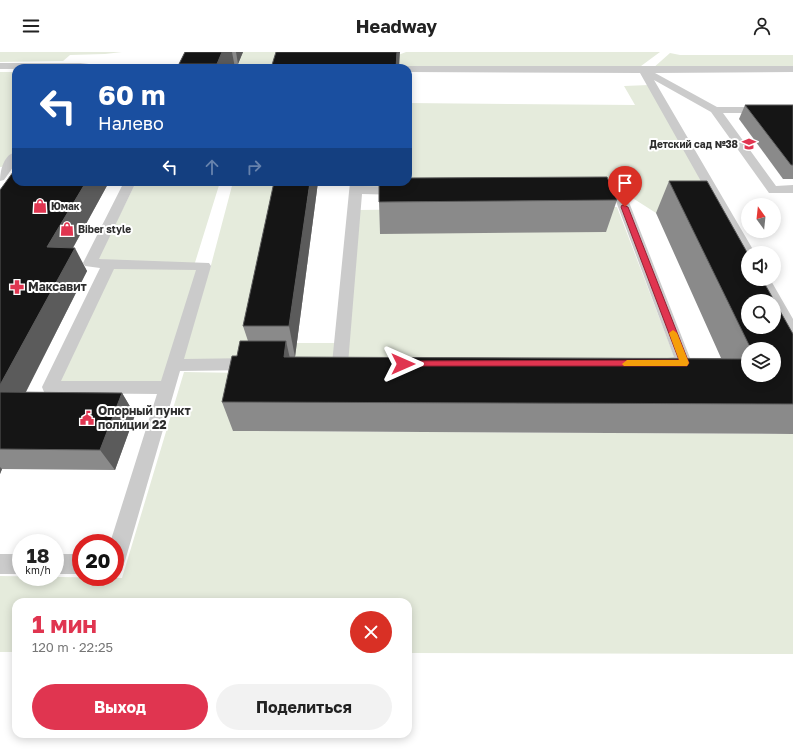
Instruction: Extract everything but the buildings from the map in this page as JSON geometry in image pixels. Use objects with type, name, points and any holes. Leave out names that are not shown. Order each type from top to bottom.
[{"type":"lane","points":[[0,66],[12,66]]},
{"type":"lane","points":[[412,69],[793,69]]},
{"type":"lane","points":[[643,70],[716,110],[773,190],[793,189]]},
{"type":"lane","points":[[643,70],[744,246]]},
{"type":"lane","points":[[716,110],[793,110]]},
{"type":"lane","points":[[0,177],[12,160]]},
{"type":"lane","points":[[123,534],[204,266],[90,263],[128,186]]},
{"type":"lane","points":[[340,364],[356,186],[420,191]]},
{"type":"lane","points":[[579,192],[619,192],[684,363],[653,364]]},
{"type":"lane","points":[[109,264],[50,387],[167,388]]},
{"type":"lane","points":[[767,286],[788,315],[793,333]]},
{"type":"lane","points":[[174,364],[269,364]]},
{"type":"lane","points":[[324,364],[356,364]]},
{"type":"lane","points":[[0,564],[12,564]]},
{"type":"green space","points":[[0,52],[122,52],[70,55],[63,61],[0,62]]},
{"type":"green space","points":[[193,52],[394,52],[362,64],[187,64]]},
{"type":"green space","points":[[406,52],[660,52],[637,69],[412,67],[412,64],[375,64]]},
{"type":"green space","points":[[670,53],[680,55],[793,55],[793,68],[652,69]]},
{"type":"green space","points":[[0,72],[12,72],[12,153],[2,167],[0,167]]},
{"type":"green space","points":[[649,85],[720,213],[656,213],[620,190],[361,187],[412,186],[412,103],[635,105],[624,86]]},
{"type":"green space","points":[[134,186],[219,186],[193,269],[210,269],[232,186],[285,186],[255,343],[345,343],[357,210],[617,207],[675,359],[170,360],[161,383],[58,383],[115,261],[98,259]]},
{"type":"green space","points":[[184,372],[242,373],[233,431],[793,434],[793,654],[412,653],[412,598],[12,598],[12,652],[0,652],[0,576],[12,576],[12,586],[64,586],[64,577],[72,577],[72,586],[124,586],[124,571]]},
{"type":"slow traffic","points":[[627,364],[684,363],[673,333]]},
{"type":"place","name":"Детский сад №38","points":[[749,144]]},
{"type":"place","name":"Юмак","points":[[40,206]]},
{"type":"place","name":"Biber style","points":[[67,229]]},
{"type":"place","name":"Максавит","points":[[17,287]]},
{"type":"place","name":"Опорный пункт полиции 22","points":[[87,418]]},
{"type":"route","points":[[403,364],[684,363],[625,207]]}]
